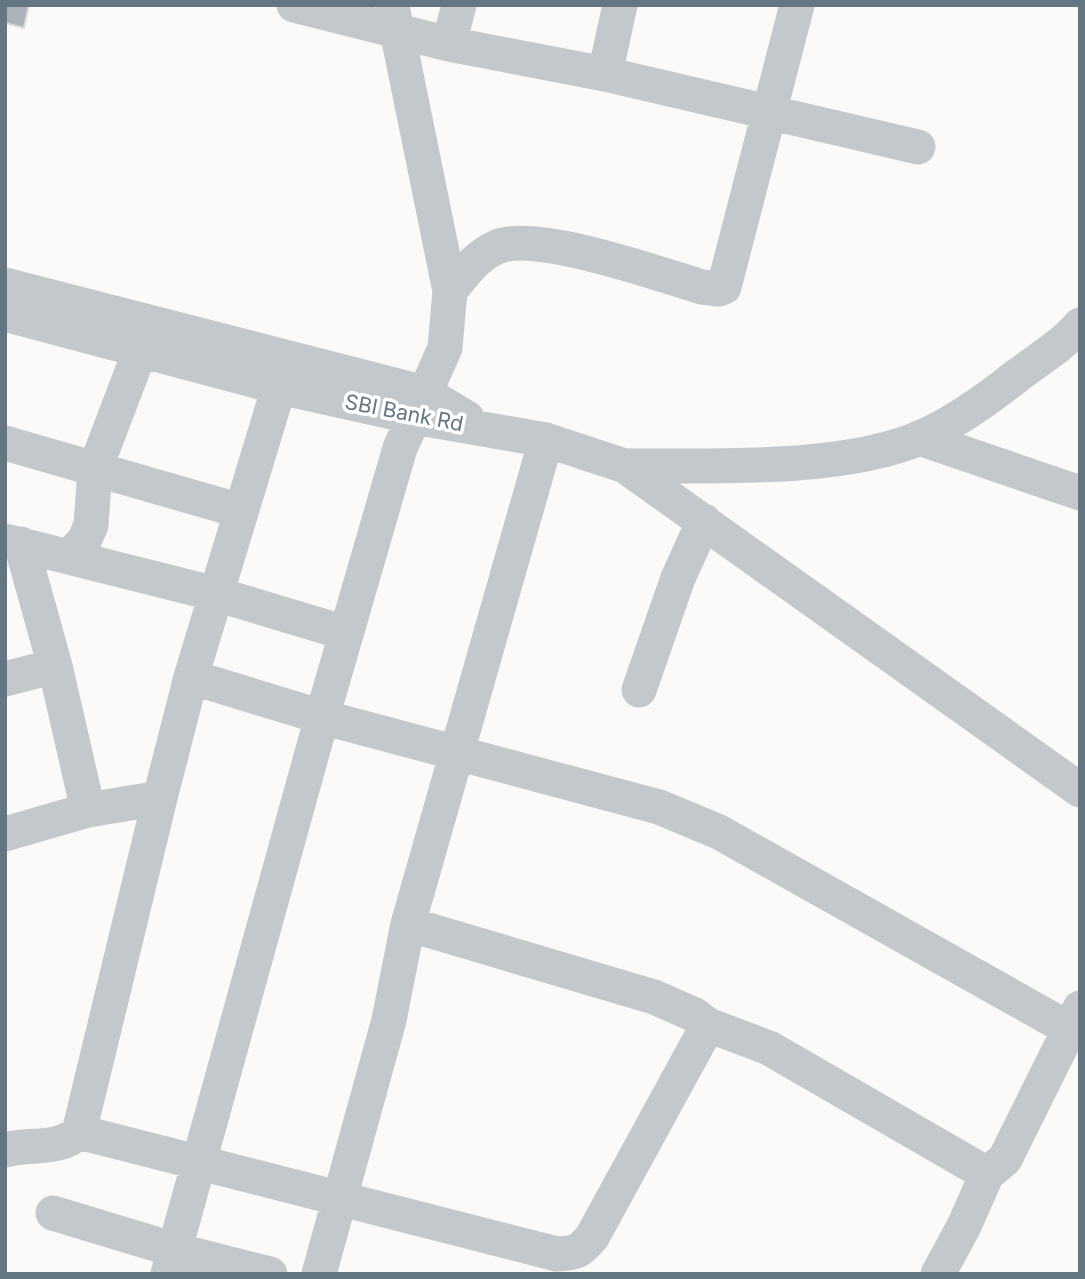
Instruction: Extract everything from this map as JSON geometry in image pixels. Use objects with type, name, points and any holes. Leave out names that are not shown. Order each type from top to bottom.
[{"type":"street","points":[[294,5],[393,18],[449,44],[604,74],[918,146]]},
{"type":"street","points":[[449,44],[459,5]]},
{"type":"street","points":[[604,74],[620,5]]},
{"type":"street","points":[[450,291],[481,256],[512,242],[547,244],[702,286],[719,289],[724,287],[797,5]]},
{"type":"street","points":[[171,1262],[322,717],[400,448],[445,348],[450,291],[393,18]]},
{"type":"street","name":"SBI Bank Rd","points":[[5,285],[419,405],[482,427],[546,440],[625,466]]},
{"type":"street","name":"SBI Bank Rd","points":[[5,314],[279,387],[419,405]]},
{"type":"street","points":[[625,466],[815,461],[867,454],[919,438],[993,395],[1078,330]]},
{"type":"street","points":[[69,556],[84,541],[91,524],[95,469],[140,351]]},
{"type":"street","points":[[5,1150],[30,1145],[61,1144],[79,1132],[191,677],[279,387]]},
{"type":"street","points":[[919,438],[1080,494]]},
{"type":"street","points":[[319,1274],[389,1020],[408,924],[546,440]]},
{"type":"street","points":[[5,443],[241,511]]},
{"type":"street","points":[[625,466],[1080,790]]},
{"type":"street","points":[[639,690],[678,578],[704,521]]},
{"type":"street","points":[[13,542],[216,594],[346,633]]},
{"type":"street","points":[[13,542],[55,666],[88,810]]},
{"type":"street","points":[[5,679],[55,666]]},
{"type":"street","points":[[191,677],[455,754],[659,807],[719,832],[1076,1024],[1005,1159],[986,1174],[964,1226],[938,1274]]},
{"type":"street","points":[[5,834],[88,810],[160,798]]},
{"type":"street","points":[[408,924],[654,997],[695,1015],[708,1025],[769,1048],[986,1174]]},
{"type":"street","points":[[79,1132],[557,1254],[579,1252],[592,1237],[708,1025]]},
{"type":"street","points":[[53,1213],[171,1262],[270,1274]]},
{"type":"building","points":[[5,5],[29,5],[24,28],[5,23]]}]
